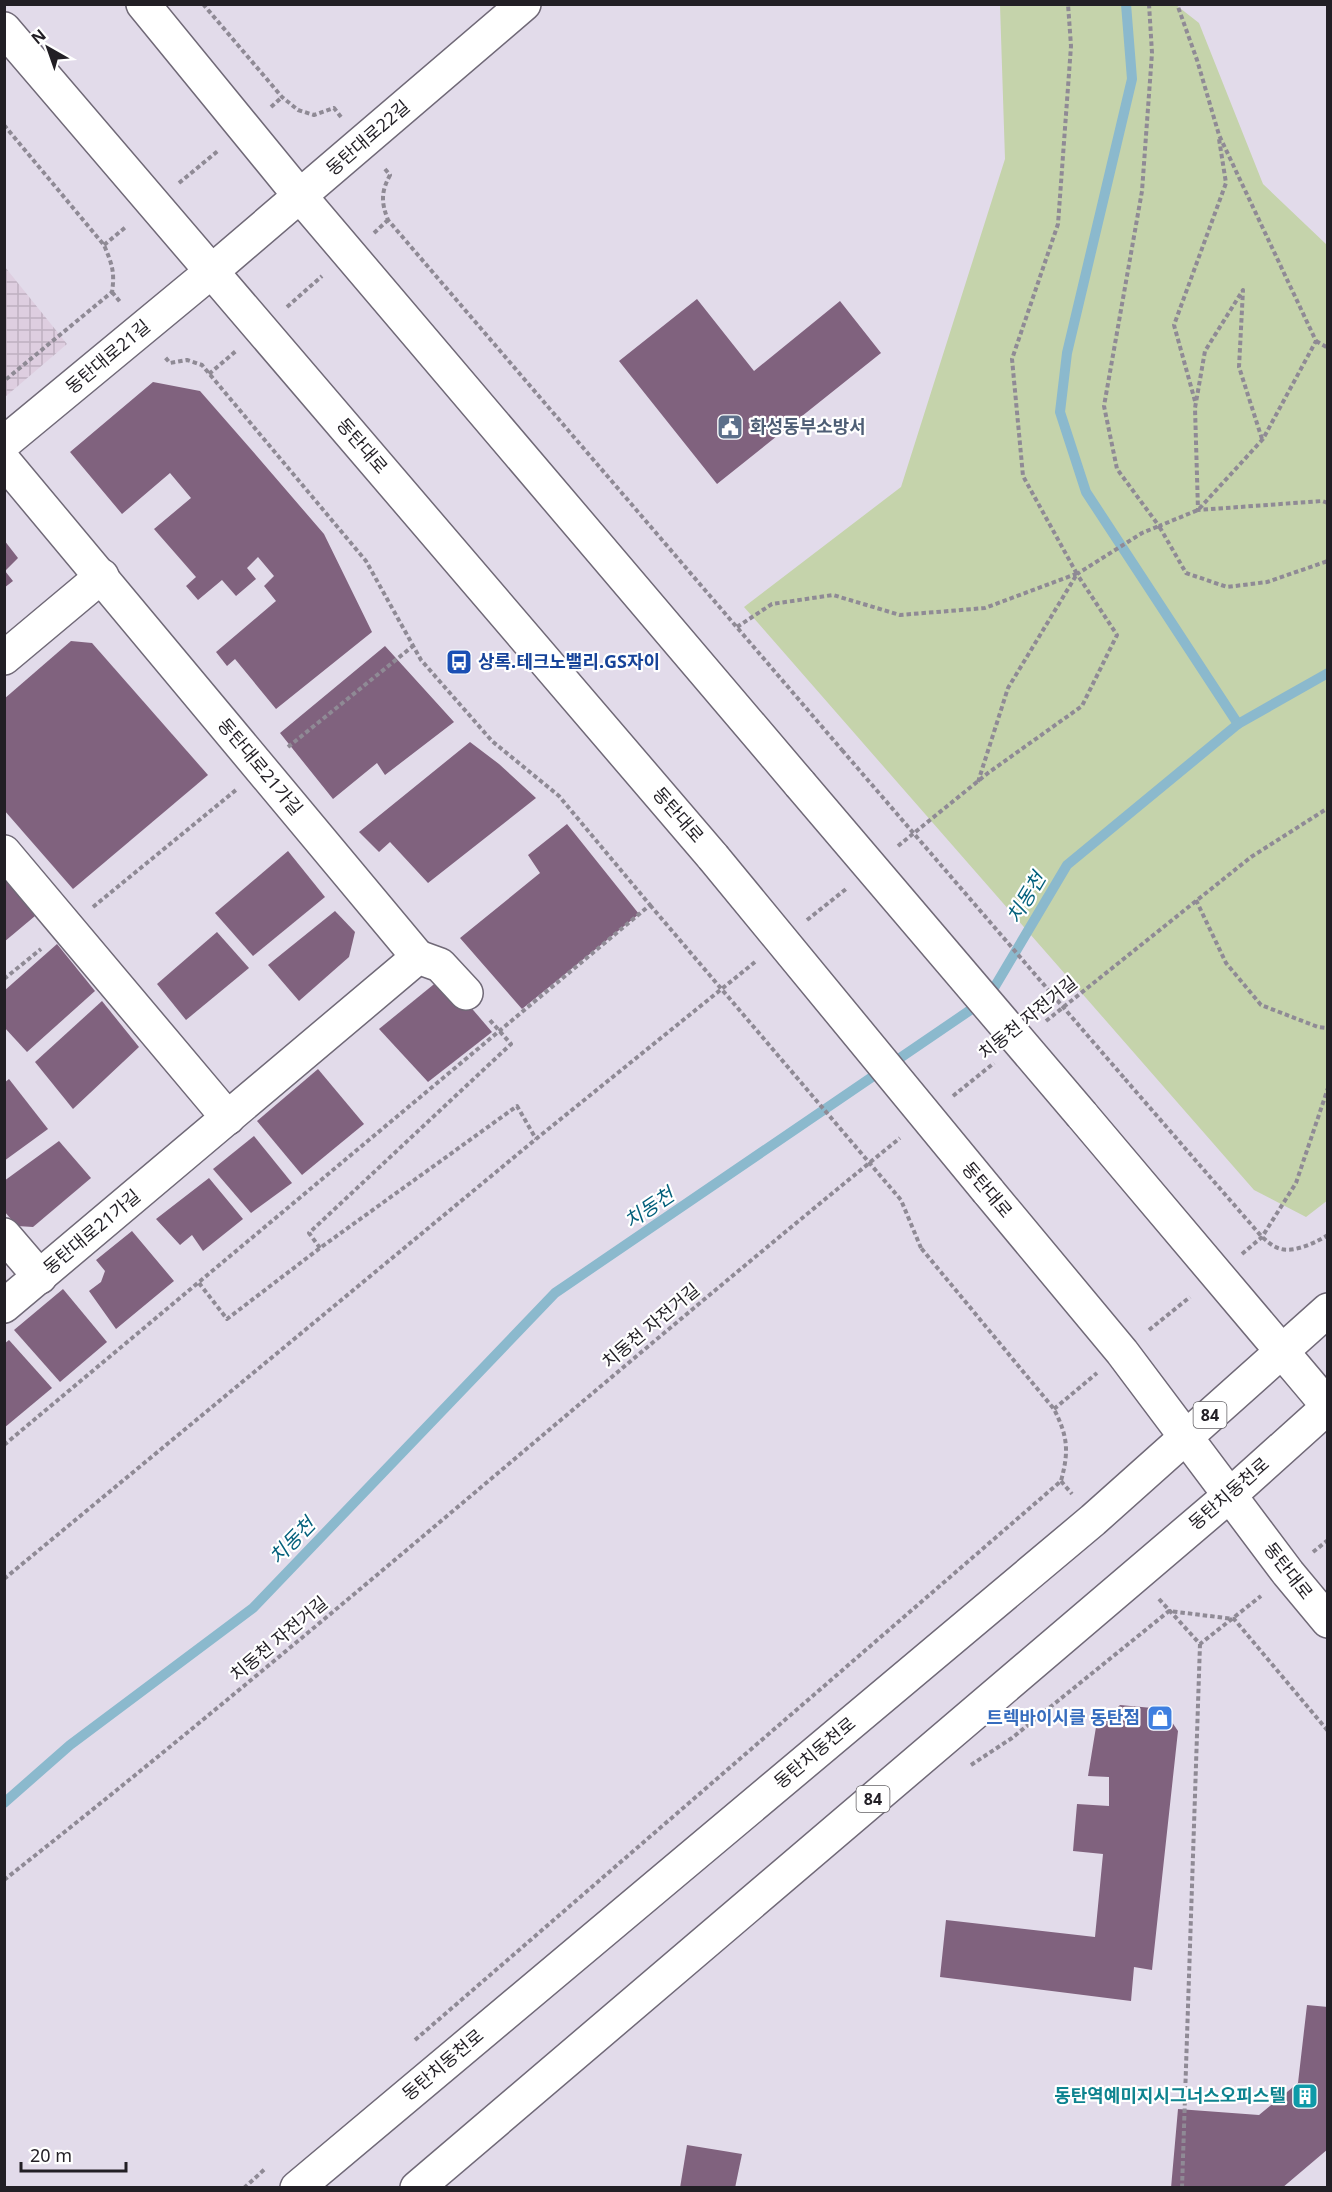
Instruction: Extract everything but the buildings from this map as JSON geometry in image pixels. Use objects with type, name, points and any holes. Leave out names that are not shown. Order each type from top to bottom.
[{"type":"main road","points":[[143,4],[349,254],[1328,1406]]},
{"type":"main road","name":"동탄대로22길","points":[[212,271],[524,4]]},
{"type":"main road","name":"동탄대로","points":[[4,29],[713,857],[1122,1352],[1288,1573],[1328,1621]]},
{"type":"main road","name":"동탄대로21길","points":[[4,443],[212,271]]},
{"type":"main road","name":"동탄대로21가길","points":[[4,461],[418,957],[440,965],[466,993]]},
{"type":"main road","points":[[4,658],[102,576]]},
{"type":"main road","points":[[4,852],[228,1118]]},
{"type":"main road","name":"동탄대로21가길","points":[[4,1306],[418,957]]},
{"type":"main road","name":"동탄대로21가길","points":[[4,1235],[40,1276]]},
{"type":"main road","name":"동탄치동천로","points":[[297,2187],[1084,1527],[1328,1310]]},
{"type":"main road","name":"동탄치동천로","points":[[417,2187],[1230,1495],[1328,1406]]},
{"type":"path","points":[[203,4],[282,98],[298,110],[314,115],[334,108]]},
{"type":"path","points":[[895,849],[978,782],[1083,706],[1118,634],[1077,574],[1023,476],[1011,358],[1058,224],[1071,46],[1068,4]]},
{"type":"path","points":[[1149,4],[1152,53],[1142,191],[1104,406],[1117,469],[1158,526],[1186,573],[1227,587],[1267,582],[1328,561]]},
{"type":"path","points":[[1177,4],[1197,60],[1219,135],[1226,183],[1174,325],[1196,405]]},
{"type":"path","points":[[104,245],[282,98]]},
{"type":"path","points":[[4,125],[104,245],[113,266],[112,292],[4,381]]},
{"type":"path","points":[[1219,135],[1316,342],[1328,348]]},
{"type":"path","points":[[390,175],[383,188],[381,203],[388,220],[1262,1237],[1279,1249],[1298,1248],[1317,1242],[1328,1235]]},
{"type":"path","points":[[209,374],[388,220]]},
{"type":"path","points":[[1198,510],[1196,405],[1204,351],[1243,290],[1239,367],[1263,439]]},
{"type":"path","points":[[1198,510],[1263,439],[1316,342]]},
{"type":"path","points":[[170,363],[187,360],[202,365],[366,561],[421,660],[492,741],[559,796],[901,1200],[921,1248],[1054,1409],[1067,1440],[1067,1458],[1061,1481],[414,2041]]},
{"type":"path","points":[[737,627],[772,604],[833,595],[900,615],[985,608],[1077,574],[1142,533],[1198,510],[1322,501],[1328,503]]},
{"type":"path","points":[[978,782],[1008,688],[1077,574]]},
{"type":"path","points":[[4,979],[413,646]]},
{"type":"path","name":"치동천 자전거길","points":[[1038,1027],[1251,857],[1328,808]]},
{"type":"path","points":[[802,924],[849,886]]},
{"type":"path","points":[[1196,900],[1226,963],[1261,1005],[1318,1027],[1328,1028]]},
{"type":"path","points":[[4,1445],[650,905]]},
{"type":"path","points":[[4,1579],[536,1139],[756,961]]},
{"type":"path","points":[[320,1248],[309,1233],[510,1044],[466,993]]},
{"type":"path","name":"치동천 자전거길","points":[[945,1102],[1001,1057]]},
{"type":"path","points":[[1054,1409],[1262,1237],[1296,1183],[1328,1088]]},
{"type":"path","points":[[199,1283],[227,1319],[320,1248],[517,1106],[536,1139]]},
{"type":"path","name":"치동천 자전거길","points":[[4,1880],[140,1774],[760,1252],[908,1132]]},
{"type":"path","points":[[1169,1611],[1200,1644],[1182,2187]]},
{"type":"path","points":[[1012,1738],[1169,1611],[1234,1619],[1328,1731]]},
{"type":"path","points":[[1200,1644],[1234,1619]]},
{"type":"path","points":[[244,2187],[271,2164]]},
{"type":"shaded area","points":[[5,267],[67,344],[4,397]]},
{"type":"green space","points":[[1000,5],[1176,5],[1199,23],[1263,184],[1327,245],[1328,1200],[1306,1217],[1254,1190],[744,607],[901,487],[1005,159]]},
{"type":"waterway","points":[[1126,4],[1132,79],[1067,353],[1060,412],[1086,492],[1238,724]]},
{"type":"waterway","name":"치동천","points":[[4,1803],[70,1745],[253,1608],[555,1293],[988,998],[1067,865],[1238,724],[1328,673]]},
{"type":"place","name":"화성동부소방서","points":[[730,427]]},
{"type":"place","name":"상록.테크노밸리.GS자이","points":[[459,662]]},
{"type":"place","name":"트렉바이시클 동탄점","points":[[1160,1718]]},
{"type":"place","name":"동탄역예미지시그너스오피스텔","points":[[1305,2096]]}]
